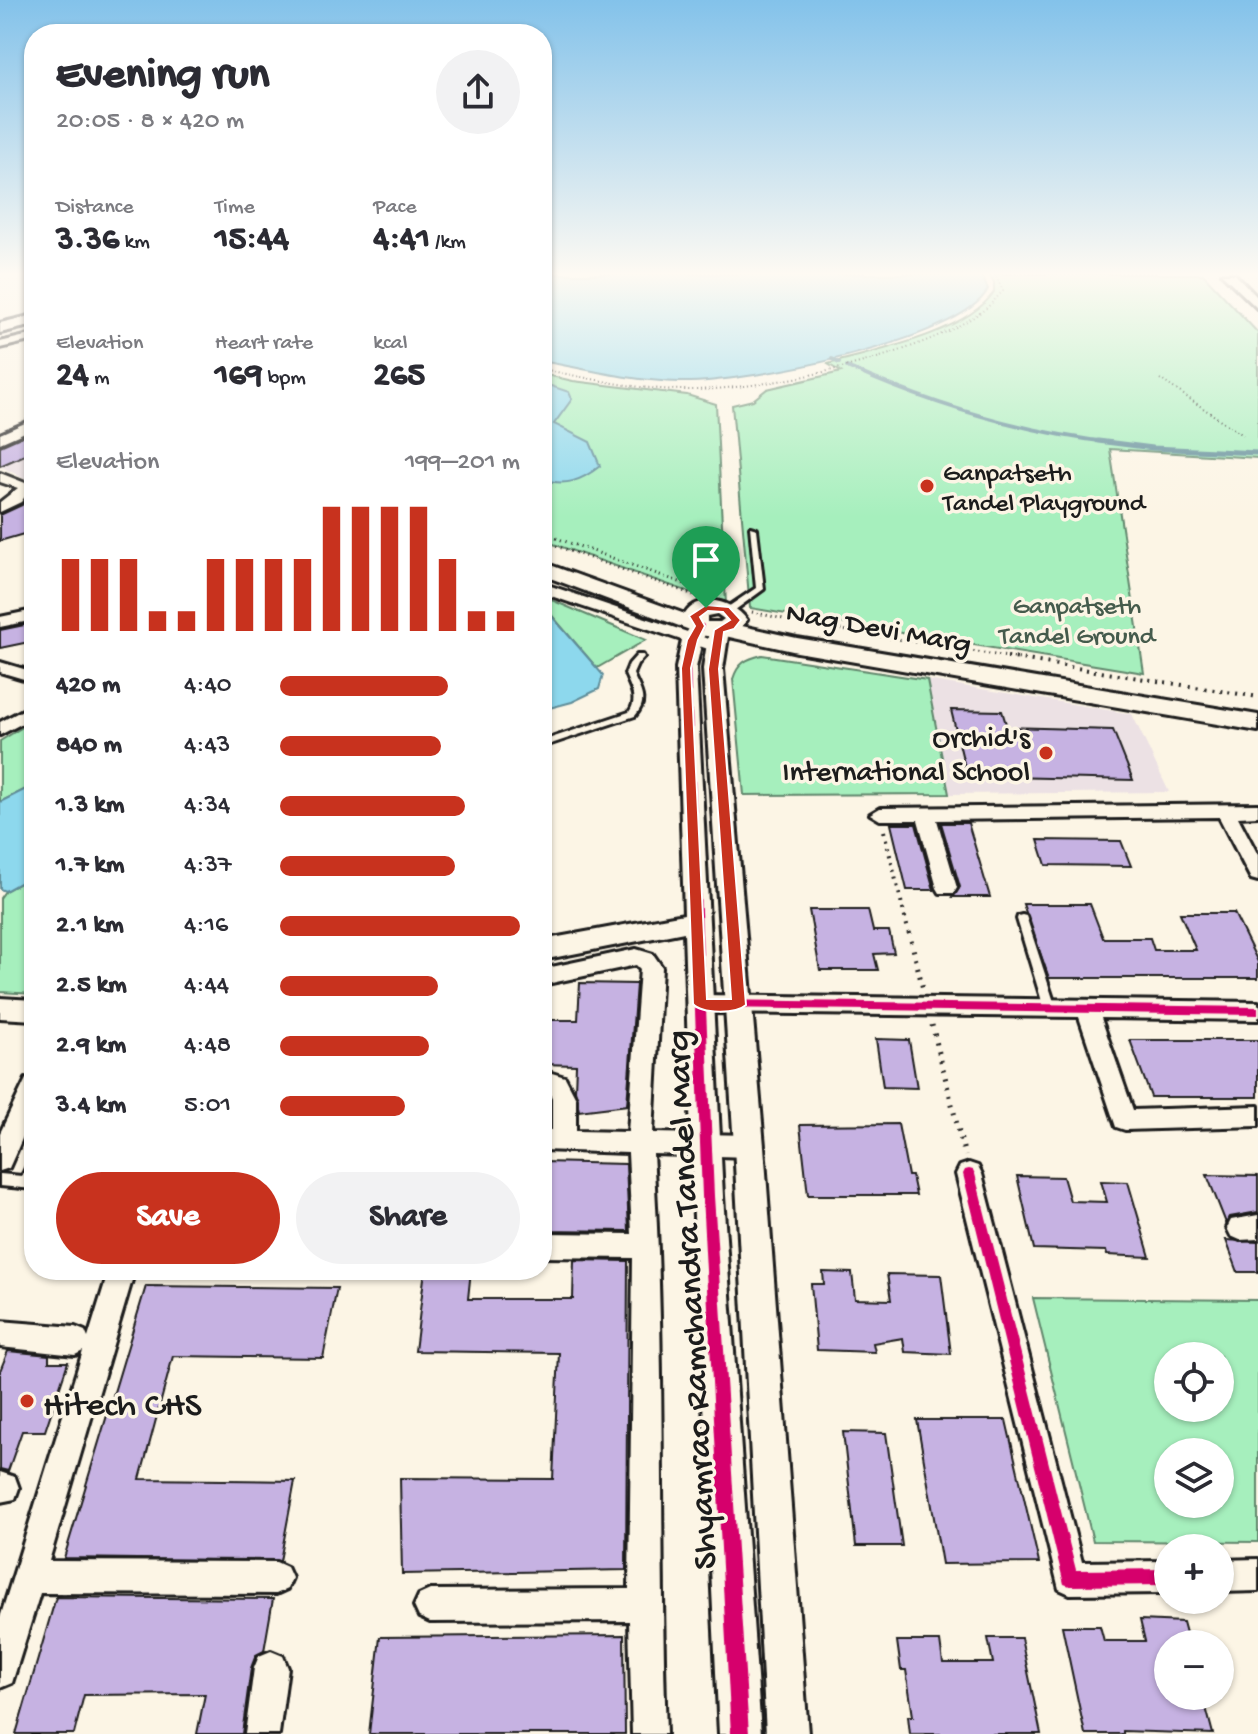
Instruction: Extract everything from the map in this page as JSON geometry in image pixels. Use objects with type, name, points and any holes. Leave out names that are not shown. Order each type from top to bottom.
[{"type":"main road","name":"Nag Devi Marg","points":[[552,553],[686,601],[714,620],[806,630],[1258,705]]},
{"type":"main road","name":"Nag Devi Marg","points":[[552,571],[797,645],[1258,723]]},
{"type":"street","points":[[0,425],[17,430]]},
{"type":"street","points":[[0,439],[24,427]]},
{"type":"street","points":[[0,477],[24,485]]},
{"type":"street","points":[[0,508],[16,499],[24,489]]},
{"type":"street","points":[[552,590],[714,620]]},
{"type":"street","points":[[0,622],[24,617]]},
{"type":"street","name":"Shyamrao Ramchandra Tandel Marg","points":[[714,620],[686,668],[706,1145],[740,1734]]},
{"type":"street","name":"Shyamrao Ramchandra Tandel Marg","points":[[714,620],[713,669],[749,1146],[787,1734]]},
{"type":"street","points":[[0,667],[24,674]]},
{"type":"street","points":[[0,730],[24,715]]},
{"type":"street","points":[[1225,810],[1255,862]]},
{"type":"street","points":[[880,814],[1258,810]]},
{"type":"street","points":[[926,814],[947,888]]},
{"type":"street","points":[[552,948],[696,921]]},
{"type":"street","points":[[552,975],[636,957],[645,960],[651,967],[640,1141],[646,1246],[645,1605],[649,1734]]},
{"type":"street","points":[[700,1004],[1258,1011]]},
{"type":"street","points":[[0,1008],[24,1009]]},
{"type":"street","points":[[1087,1009],[1125,1120],[1258,1116]]},
{"type":"street","points":[[552,1083],[557,1084],[564,1098],[553,1140],[749,1146]]},
{"type":"street","points":[[0,1160],[24,1126]]},
{"type":"street","points":[[969,1174],[1070,1578],[1154,1577]]},
{"type":"street","points":[[552,1245],[646,1246]]},
{"type":"street","points":[[0,1671],[119,1280]]},
{"type":"street","points":[[0,1334],[75,1341]]},
{"type":"street","points":[[1234,1576],[1258,1575]]},
{"type":"street","points":[[31,1577],[276,1578]]},
{"type":"street","points":[[430,1606],[645,1605]]},
{"type":"street","points":[[262,1734],[271,1668]]},
{"type":"lane","points":[[714,620],[760,589],[753,529]]},
{"type":"lane","points":[[552,741],[632,714],[639,707],[640,699],[629,674],[640,657]]},
{"type":"lane","points":[[1022,919],[1050,1008]]},
{"type":"lane","points":[[0,1180],[24,1182]]},
{"type":"path","points":[[552,371],[670,389],[725,389],[783,379],[875,355]]},
{"type":"path","points":[[1160,379],[1243,435]]},
{"type":"path","points":[[552,538],[714,620]]},
{"type":"path","points":[[552,546],[714,620],[811,625],[1258,697]]},
{"type":"shaded area","points":[[24,432],[24,479],[0,466],[0,445]]},
{"type":"shaded area","name":"Orchid's International School","points":[[927,680],[1132,714],[1169,792],[949,794]]},
{"type":"green space","name":"Ganpatseth Tandel Ground","points":[[861,355],[1258,355],[1258,458],[1110,449],[1144,673],[750,608],[732,405],[753,400],[767,389],[841,372],[828,364]]},
{"type":"green space","points":[[552,376],[687,395],[716,404],[726,605],[552,544]]},
{"type":"green space","points":[[552,600],[646,640],[597,668],[552,616]]},
{"type":"green space","points":[[762,655],[927,680],[949,794],[744,795],[733,679],[743,662]]},
{"type":"green space","points":[[24,726],[24,790],[0,802],[0,741]]},
{"type":"green space","points":[[24,881],[24,993],[0,992],[0,898],[5,891]]},
{"type":"green space","points":[[1033,1298],[1258,1300],[1258,1542],[1234,1542],[1234,1534],[1154,1534],[1154,1541],[1093,1541]]},
{"type":"water","points":[[552,355],[850,355],[709,381],[680,382],[628,377],[552,363]]},
{"type":"water","points":[[552,386],[569,392],[572,399],[554,424],[590,442],[600,466],[579,479],[552,481]]},
{"type":"water","points":[[552,616],[603,675],[599,689],[552,707]]},
{"type":"water","points":[[24,790],[24,881],[5,891],[0,889],[0,802]]},
{"type":"building","points":[[24,435],[24,455],[0,466],[0,446]]},
{"type":"building","points":[[24,503],[24,534],[0,541],[0,515]]},
{"type":"building","points":[[24,625],[24,643],[0,648],[0,630]]},
{"type":"building","points":[[951,710],[1002,711],[1007,727],[1113,730],[1133,780],[967,776]]},
{"type":"building","points":[[941,823],[968,823],[990,897],[953,897],[960,887]]},
{"type":"building","points":[[891,824],[916,824],[934,890],[907,890]]},
{"type":"building","points":[[1038,840],[1121,841],[1131,866],[1046,865]]},
{"type":"building","points":[[1023,904],[1090,904],[1103,938],[1150,938],[1154,950],[1196,950],[1180,913],[1234,913],[1258,962],[1258,978],[1049,978]]},
{"type":"building","points":[[809,910],[868,910],[873,931],[889,931],[894,953],[874,954],[878,970],[820,970]]},
{"type":"building","points":[[580,983],[636,984],[627,1105],[579,1111],[575,1090],[576,1065],[552,1064],[552,1020],[578,1020]]},
{"type":"building","points":[[876,1039],[909,1040],[917,1088],[883,1087]]},
{"type":"building","points":[[1130,1040],[1258,1040],[1258,1097],[1151,1097]]},
{"type":"building","points":[[898,1124],[908,1176],[912,1176],[916,1195],[808,1195],[800,1125]]},
{"type":"building","points":[[552,1162],[626,1164],[629,1231],[552,1230]]},
{"type":"building","points":[[1207,1175],[1258,1176],[1258,1212],[1230,1217],[1226,1223]]},
{"type":"building","points":[[1017,1176],[1063,1177],[1070,1201],[1107,1202],[1101,1181],[1128,1182],[1150,1257],[1107,1255],[1106,1251],[1034,1249]]},
{"type":"building","points":[[1226,1240],[1258,1242],[1258,1272],[1238,1272]]},
{"type":"building","points":[[574,1260],[628,1261],[626,1570],[402,1574],[400,1478],[553,1479],[559,1353],[415,1351],[424,1280],[470,1280],[468,1299],[573,1299]]},
{"type":"building","points":[[823,1272],[852,1273],[855,1299],[891,1300],[887,1274],[941,1275],[951,1354],[905,1352],[903,1338],[873,1343],[875,1352],[817,1350],[811,1284],[824,1284]]},
{"type":"building","points":[[146,1286],[337,1288],[323,1358],[173,1356],[140,1479],[295,1481],[280,1561],[64,1558]]},
{"type":"building","name":"Hitech CHS","points":[[8,1351],[49,1355],[49,1362],[68,1362],[45,1431],[22,1431],[8,1471],[0,1469],[0,1371]]},
{"type":"building","points":[[917,1420],[1006,1420],[1039,1563],[942,1564]]},
{"type":"building","points":[[843,1432],[886,1433],[902,1546],[856,1546]]},
{"type":"building","points":[[56,1597],[273,1599],[264,1651],[256,1655],[251,1668],[242,1734],[197,1734],[205,1694],[84,1695],[74,1734],[16,1734]]},
{"type":"building","points":[[1140,1620],[1183,1622],[1185,1630],[1154,1630],[1154,1710],[1207,1710],[1213,1734],[1123,1731],[1123,1734],[1085,1734],[1062,1626],[1100,1626],[1104,1641],[1145,1641]]},
{"type":"building","points":[[624,1635],[625,1734],[369,1734],[380,1637]]},
{"type":"building","points":[[988,1638],[1021,1638],[1041,1734],[910,1734],[908,1716],[913,1716],[906,1670],[901,1670],[897,1641],[940,1641],[943,1663],[993,1663]]},
{"type":"waterway","points":[[832,359],[839,363]]},
{"type":"waterway","points":[[847,367],[978,415],[1045,432],[1114,443]]},
{"type":"waterway","points":[[1098,441],[1153,448],[1258,453]]},
{"type":"cycle path","points":[[700,626],[692,640],[686,668],[708,1196],[740,1734]]},
{"type":"cycle path","points":[[700,1004],[1258,1011]]},
{"type":"cycle path","points":[[969,1174],[1070,1578],[1154,1577]]},
{"type":"place","name":"Ganpatseth Tandel Playground","points":[[927,486]]},
{"type":"place","name":"Orchid's International School","points":[[1046,753]]},
{"type":"place","name":"Hitech CHS","points":[[27,1401]]},
{"type":"route","points":[[706,608],[726,609],[736,620],[730,627],[719,630],[713,669],[738,1005],[700,1004],[686,668],[692,640],[700,626],[694,616],[706,608]]}]
